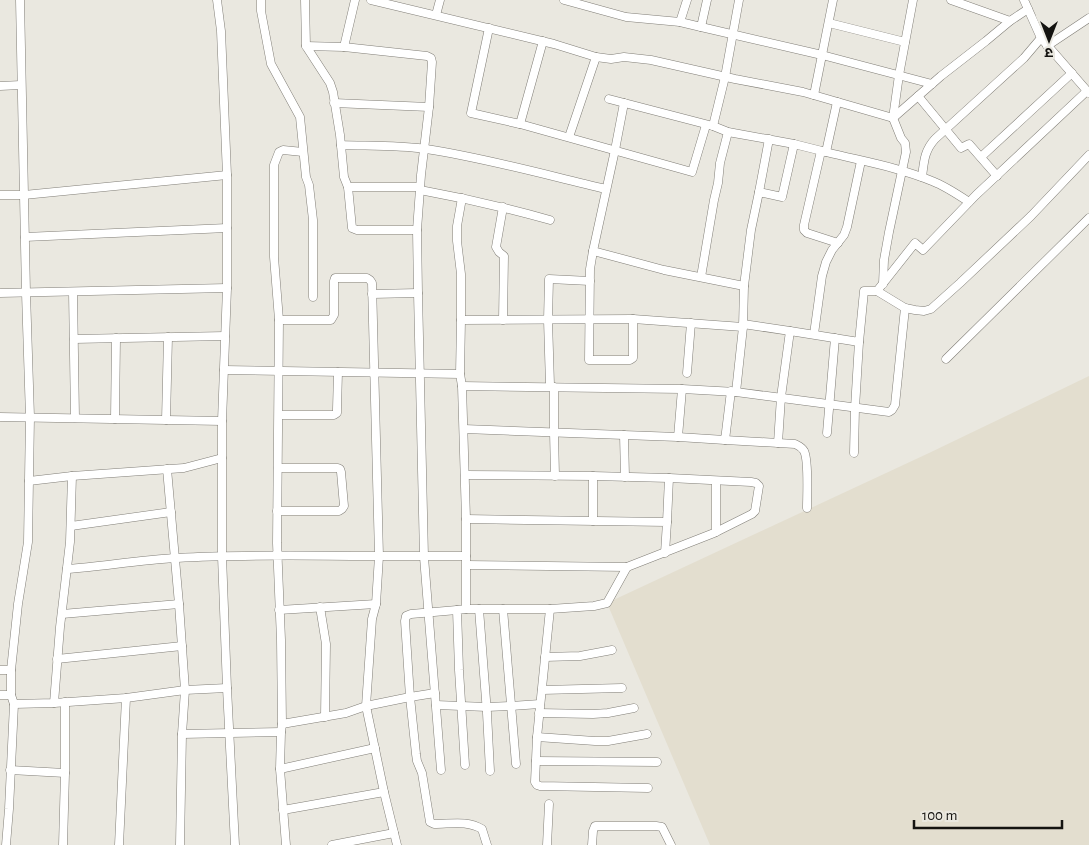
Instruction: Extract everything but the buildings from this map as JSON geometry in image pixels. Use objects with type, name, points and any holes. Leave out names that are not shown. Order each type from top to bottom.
[{"type":"street","points":[[6,845],[14,704],[11,695],[11,670],[18,604],[28,542],[30,417],[20,0]]},
{"type":"street","points":[[217,0],[221,31],[228,175],[227,288],[222,421],[222,556],[235,845]]},
{"type":"street","points":[[261,0],[261,11],[272,64],[278,79],[300,117],[303,152],[311,202],[314,297]]},
{"type":"street","points":[[305,0],[306,46],[330,83],[341,145],[344,177],[348,187],[352,228],[356,230],[417,230]]},
{"type":"street","points":[[344,47],[355,0]]},
{"type":"street","points":[[372,0],[397,3],[436,15],[543,41],[596,57],[611,59],[624,57],[651,60],[803,92],[893,118]]},
{"type":"street","points":[[436,15],[440,0]]},
{"type":"street","points":[[564,0],[626,17],[680,22],[733,34],[932,84]]},
{"type":"street","points":[[680,22],[687,0]]},
{"type":"street","points":[[701,27],[707,0]]},
{"type":"street","points":[[489,28],[471,113],[520,124],[692,172],[725,77],[739,0]]},
{"type":"street","points":[[814,95],[834,0]]},
{"type":"street","points":[[880,287],[906,152],[893,118],[899,75],[914,0]]},
{"type":"street","points":[[951,0],[1010,21]]},
{"type":"street","points":[[854,453],[855,408],[864,291],[880,287],[915,243],[922,250],[969,202],[1088,92],[1041,38],[1024,0]]},
{"type":"street","points":[[893,118],[1010,21],[1028,9]]},
{"type":"street","points":[[1048,46],[1089,18]]},
{"type":"street","points":[[829,23],[905,42]]},
{"type":"street","points":[[922,177],[928,146],[1024,58],[1041,38]]},
{"type":"street","points":[[520,124],[543,41]]},
{"type":"street","points":[[306,46],[344,47],[427,56],[431,58],[432,62],[417,230],[424,557],[441,770]]},
{"type":"street","points":[[570,138],[596,57]]},
{"type":"street","points":[[981,157],[1072,73]]},
{"type":"street","points":[[0,86],[22,85]]},
{"type":"street","points":[[918,96],[961,148],[969,144],[997,176]]},
{"type":"street","points":[[609,99],[728,132],[794,144],[902,171],[949,188],[969,202]]},
{"type":"street","points":[[837,102],[804,230],[807,233],[838,242]]},
{"type":"street","points":[[334,103],[429,106]]},
{"type":"street","points":[[624,103],[590,269],[589,360],[626,361],[633,358],[633,319]]},
{"type":"street","points":[[701,277],[720,163],[728,132]]},
{"type":"street","points":[[725,440],[743,325],[744,286],[751,230],[769,140]]},
{"type":"street","points":[[759,192],[782,197],[794,144]]},
{"type":"street","points":[[341,145],[425,149],[606,189]]},
{"type":"street","points":[[286,845],[280,769],[282,728],[277,511],[279,320],[274,257],[274,165],[279,152],[283,150],[303,152]]},
{"type":"street","points":[[880,287],[905,308],[924,311],[931,309],[1031,216],[1089,156]]},
{"type":"street","points":[[814,334],[822,276],[826,262],[844,235],[847,227],[860,161]]},
{"type":"street","points":[[0,195],[24,195],[228,175]]},
{"type":"street","points":[[348,187],[420,189],[503,207],[550,220]]},
{"type":"street","points":[[462,198],[457,234],[461,274],[460,374],[464,429],[466,609]]},
{"type":"street","points":[[503,207],[496,247],[504,256],[503,320]]},
{"type":"street","points":[[946,358],[1089,218]]},
{"type":"street","points":[[25,236],[227,228]]},
{"type":"street","points":[[593,251],[664,270],[744,286]]},
{"type":"street","points":[[279,320],[332,319],[334,315],[335,278],[367,278],[372,283],[379,556],[376,604],[372,619],[366,706],[397,845]]},
{"type":"street","points":[[555,476],[554,387],[550,385],[548,320],[549,279],[590,281]]},
{"type":"street","points":[[0,293],[227,288]]},
{"type":"street","points":[[73,292],[75,418]]},
{"type":"street","points":[[372,294],[418,293]]},
{"type":"street","points":[[462,386],[733,392],[889,412],[895,405],[905,308]]},
{"type":"street","points":[[460,320],[633,319],[743,325],[790,330],[860,342]]},
{"type":"street","points":[[687,373],[691,323]]},
{"type":"street","points":[[778,443],[781,398],[790,330]]},
{"type":"street","points":[[74,339],[225,336]]},
{"type":"street","points":[[166,420],[168,337]]},
{"type":"street","points":[[115,419],[116,338]]},
{"type":"street","points":[[826,433],[835,338]]},
{"type":"street","points":[[224,370],[460,374]]},
{"type":"street","points":[[279,415],[334,415],[337,413],[338,372]]},
{"type":"street","points":[[678,437],[682,390]]},
{"type":"street","points":[[0,417],[222,421]]},
{"type":"street","points":[[464,429],[678,437],[795,444],[802,447],[807,461],[807,508]]},
{"type":"street","points":[[624,435],[625,477]]},
{"type":"street","points":[[29,481],[192,467],[222,458]]},
{"type":"street","points":[[277,511],[338,511],[344,506],[341,472],[338,468],[278,468]]},
{"type":"street","points":[[167,469],[185,690],[182,734],[180,845]]},
{"type":"street","points":[[465,475],[669,478],[756,483],[759,486],[755,512],[752,514],[716,532],[627,567],[467,565]]},
{"type":"street","points":[[54,703],[71,526],[72,476]]},
{"type":"street","points":[[593,476],[593,521]]},
{"type":"street","points":[[665,553],[669,478]]},
{"type":"street","points":[[716,481],[716,532]]},
{"type":"street","points":[[71,526],[171,512]]},
{"type":"street","points":[[466,519],[667,522]]},
{"type":"street","points":[[67,569],[175,558],[222,556],[466,556]]},
{"type":"street","points":[[487,845],[482,829],[476,825],[469,823],[434,824],[430,822],[422,773],[416,759],[410,697],[406,616],[466,609],[550,609],[594,606],[607,603],[627,567]]},
{"type":"street","points":[[62,614],[179,604]]},
{"type":"street","points":[[279,610],[376,604]]},
{"type":"street","points":[[320,607],[326,644],[325,717]]},
{"type":"street","points":[[479,609],[490,771]]},
{"type":"street","points":[[503,609],[516,764]]},
{"type":"street","points":[[550,609],[537,737],[536,785],[648,788]]},
{"type":"street","points":[[457,610],[461,705],[466,765]]},
{"type":"street","points":[[57,659],[182,646]]},
{"type":"street","points":[[546,657],[580,656],[612,650]]},
{"type":"street","points":[[0,670],[11,670]]},
{"type":"street","points":[[14,704],[126,698],[185,690],[227,688]]},
{"type":"street","points":[[542,690],[622,688]]},
{"type":"street","points":[[182,734],[282,728],[346,713],[366,706],[435,694]]},
{"type":"street","points":[[0,695],[11,695]]},
{"type":"street","points":[[119,845],[126,698]]},
{"type":"street","points":[[63,845],[65,702]]},
{"type":"street","points":[[436,705],[486,707],[540,704]]},
{"type":"street","points":[[539,713],[593,714],[634,708]]},
{"type":"street","points":[[537,737],[595,741],[647,734]]},
{"type":"street","points":[[280,769],[375,748]]},
{"type":"street","points":[[536,760],[657,762]]},
{"type":"street","points":[[10,770],[65,773]]},
{"type":"street","points":[[283,810],[384,792]]},
{"type":"street","points":[[547,845],[549,804]]},
{"type":"street","points":[[592,845],[595,826],[622,825],[662,827],[671,845]]},
{"type":"street","points":[[332,845],[394,833]]},
{"type":"shaded area","points":[[1089,376],[1089,845],[710,845],[607,603]]}]
